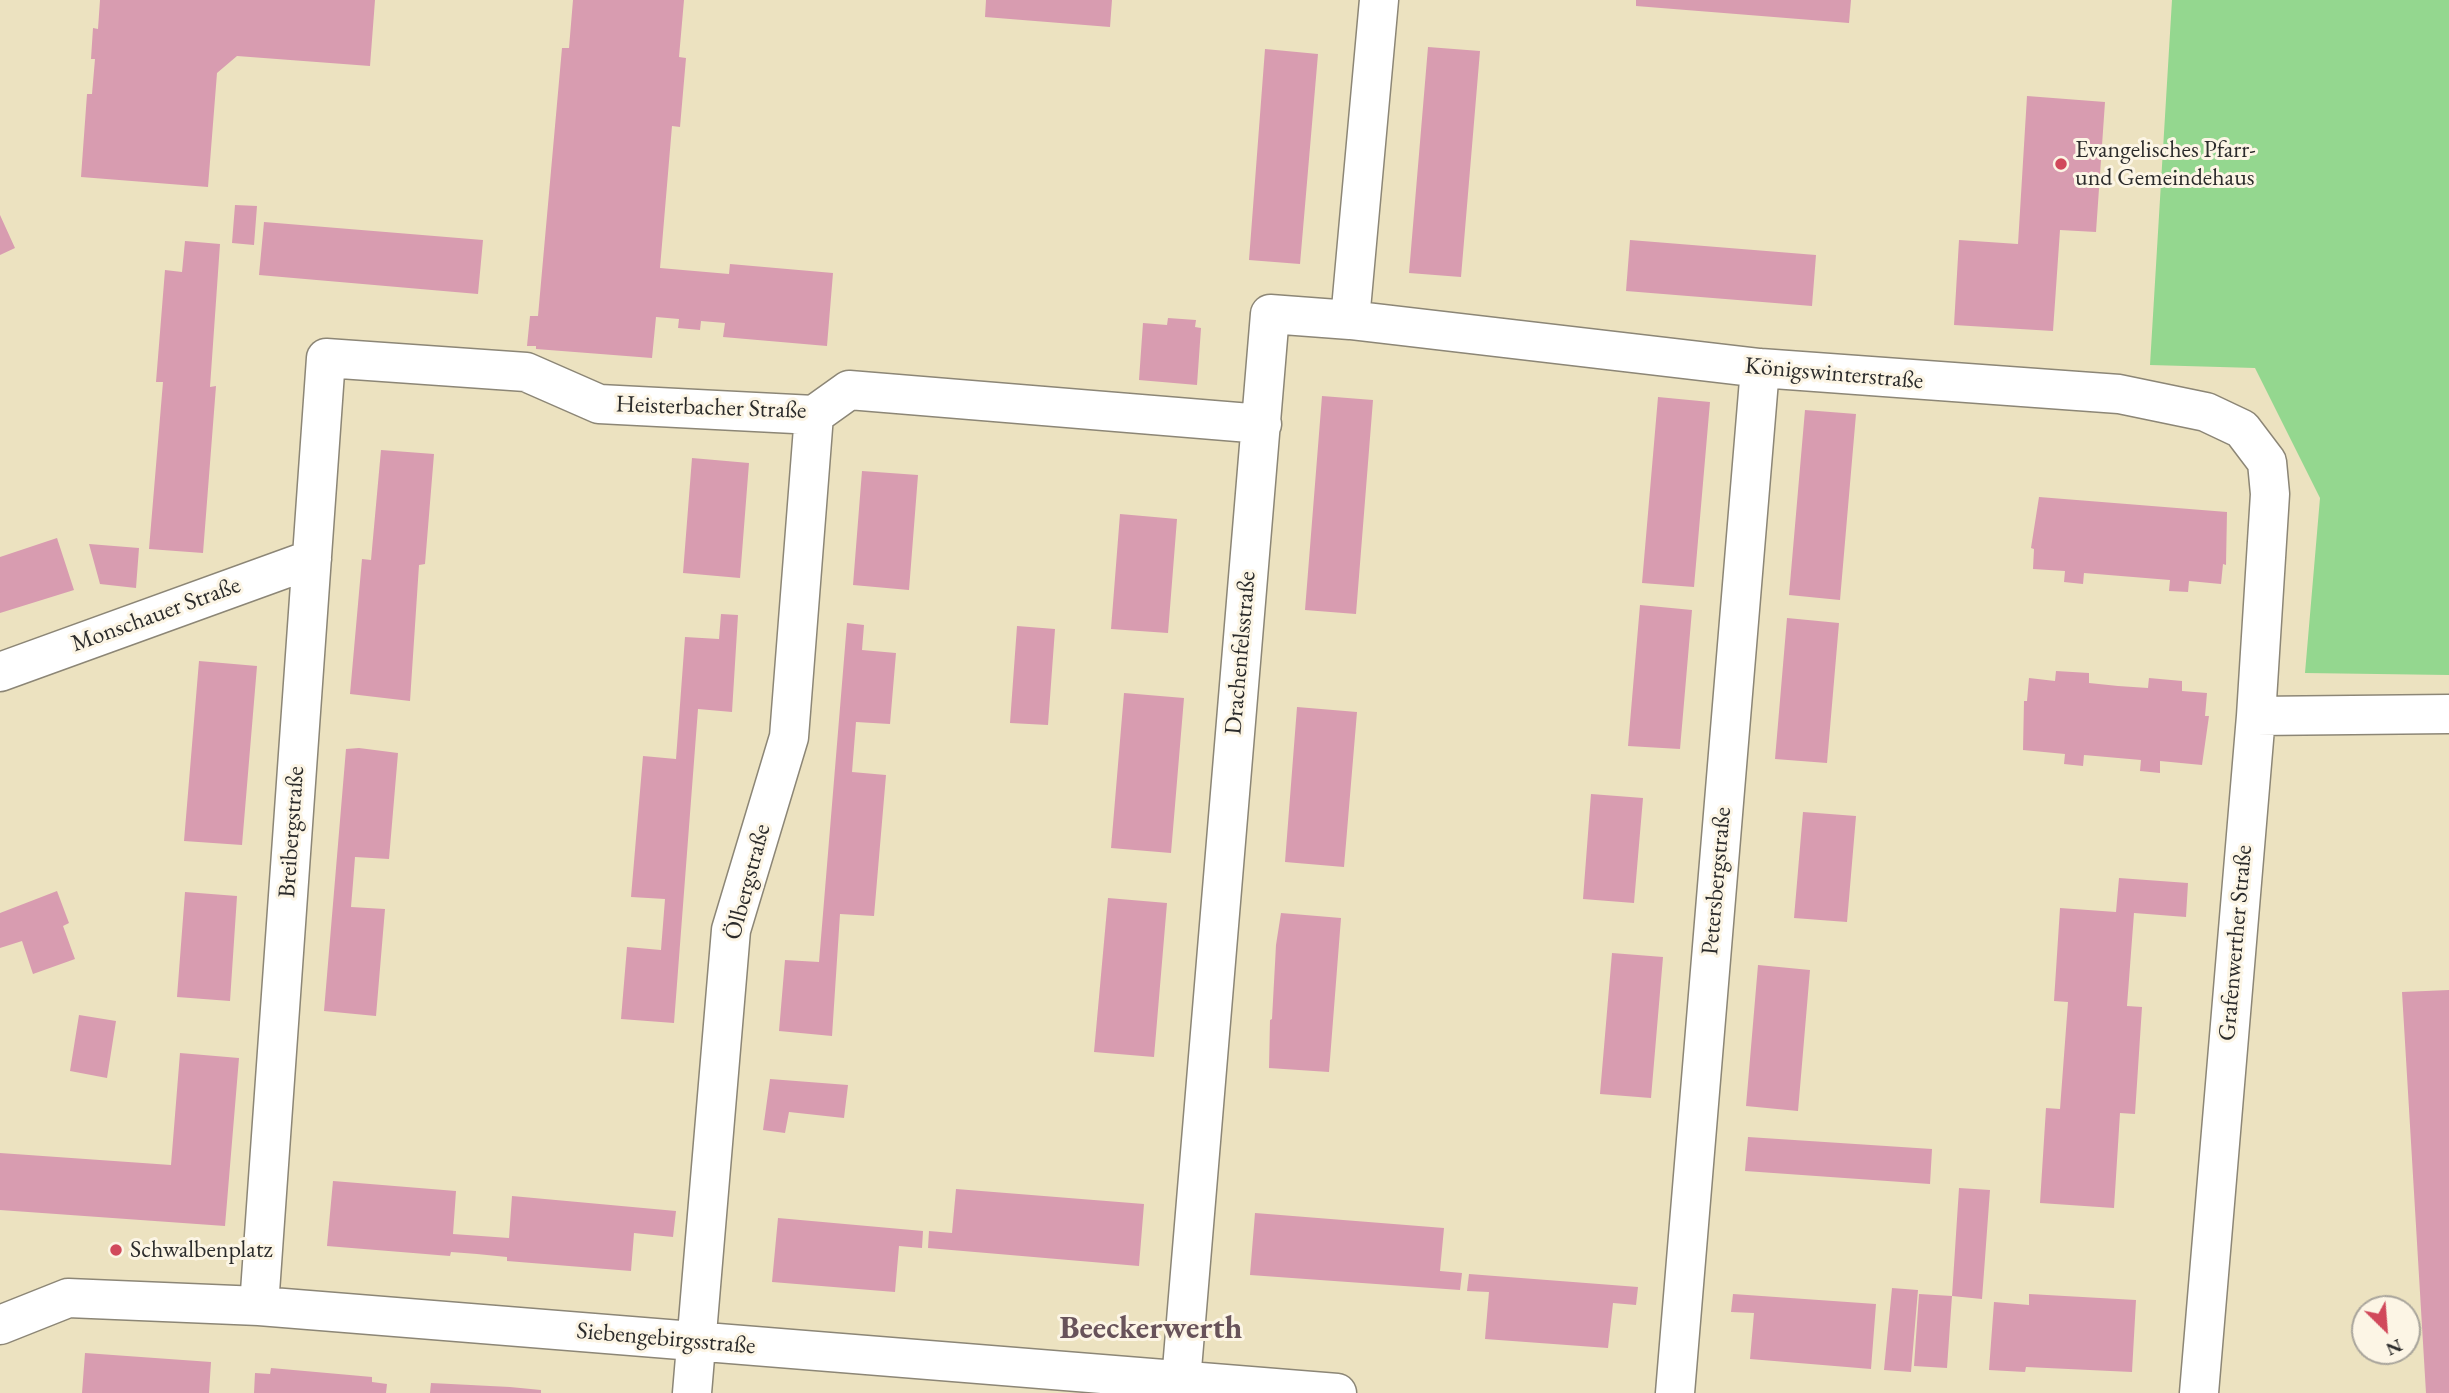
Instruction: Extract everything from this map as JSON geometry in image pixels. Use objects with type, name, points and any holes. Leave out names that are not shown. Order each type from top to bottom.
[{"type":"street","points":[[1350,320],[1378,0]]},
{"type":"street","name":"Drachenfelsstraße","points":[[1181,1386],[1270,314],[1350,320]]},
{"type":"street","name":"Königswinterstraße","points":[[1350,320],[1760,368],[2119,394],[2207,412],[2242,429],[2267,462],[2270,494]]},
{"type":"street","name":"Heisterbacher Straße","points":[[326,358],[526,372],[599,404],[814,415],[849,390],[1262,424]]},
{"type":"street","name":"Breibergstraße","points":[[259,1306],[326,358]]},
{"type":"street","name":"Petersbergstraße","points":[[1675,1393],[1760,368]]},
{"type":"street","name":"Ölbergstraße","points":[[692,1393],[731,930],[789,737],[814,415]]},
{"type":"street","name":"Grafenwerther Straße","points":[[2199,1393],[2256,716],[2270,494]]},
{"type":"street","name":"Monschauer Straße","points":[[0,671],[312,559]]},
{"type":"street","points":[[2256,716],[2449,713]]},
{"type":"street","name":"Siebengebirgsstraße","points":[[0,1325],[68,1298],[259,1306],[1181,1386],[1337,1393]]},
{"type":"green space","points":[[2172,0],[2449,0],[2449,675],[2305,673],[2320,498],[2255,368],[2150,365]]},
{"type":"building","points":[[100,0],[375,0],[370,66],[237,56],[217,73],[208,187],[81,177],[87,94],[92,94],[95,59],[91,59],[93,28],[98,29]]},
{"type":"building","points":[[573,0],[684,0],[679,57],[686,58],[680,127],[672,126],[660,268],[729,274],[730,264],[833,273],[827,346],[723,337],[725,323],[701,321],[700,330],[678,328],[679,319],[656,317],[652,358],[536,349],[536,346],[527,346],[530,316],[538,316],[562,48],[569,48]]},
{"type":"building","points":[[986,0],[1112,0],[1110,27],[985,17]]},
{"type":"building","points":[[1636,0],[1851,0],[1849,23],[1636,6]]},
{"type":"building","points":[[1428,47],[1480,51],[1461,277],[1409,273]]},
{"type":"building","points":[[1265,49],[1318,54],[1300,264],[1249,260]]},
{"type":"building","points":[[2027,96],[2105,102],[2096,232],[2060,230],[2053,331],[1954,325],[1959,240],[2018,244]]},
{"type":"building","points":[[235,205],[257,206],[254,245],[232,243]]},
{"type":"building","points":[[0,215],[15,248],[0,255]]},
{"type":"building","points":[[264,222],[483,240],[478,294],[259,275]]},
{"type":"building","points":[[1630,240],[1816,255],[1812,306],[1626,291]]},
{"type":"building","points":[[185,241],[220,244],[210,387],[216,386],[203,553],[149,549],[163,382],[156,382],[165,270],[182,272]]},
{"type":"building","points":[[1168,318],[1196,320],[1195,327],[1201,328],[1197,385],[1139,380],[1143,323],[1167,325]]},
{"type":"building","points":[[1322,396],[1373,400],[1356,614],[1305,610]]},
{"type":"building","points":[[1658,397],[1710,402],[1694,587],[1642,583]]},
{"type":"building","points":[[1805,410],[1856,414],[1840,600],[1789,595]]},
{"type":"building","points":[[381,450],[434,454],[425,564],[419,565],[410,701],[350,694],[362,559],[371,560]]},
{"type":"building","points":[[692,458],[749,463],[740,578],[683,573]]},
{"type":"building","points":[[862,471],[918,475],[909,590],[853,585]]},
{"type":"building","points":[[2039,497],[2227,512],[2226,565],[2223,564],[2221,584],[2189,581],[2188,592],[2169,591],[2170,580],[2084,573],[2083,584],[2064,582],[2065,571],[2033,569],[2034,549],[2031,548]]},
{"type":"building","points":[[1120,514],[1177,519],[1168,633],[1111,629]]},
{"type":"building","points":[[57,538],[74,590],[0,613],[0,557]]},
{"type":"building","points":[[89,544],[139,548],[136,588],[100,584]]},
{"type":"building","points":[[1640,605],[1692,610],[1680,749],[1628,746]]},
{"type":"building","points":[[721,614],[738,615],[732,712],[698,709],[674,1023],[621,1019],[627,947],[661,950],[665,899],[631,897],[643,756],[676,759],[685,637],[719,639]]},
{"type":"building","points":[[1787,618],[1839,623],[1827,763],[1775,759]]},
{"type":"building","points":[[847,623],[864,625],[862,650],[896,653],[890,724],[856,722],[852,772],[886,775],[874,916],[840,914],[832,1036],[779,1031],[785,960],[819,962]]},
{"type":"building","points":[[1017,626],[1055,629],[1048,725],[1010,723]]},
{"type":"building","points":[[199,661],[257,666],[242,845],[184,841]]},
{"type":"building","points":[[2056,671],[2089,673],[2089,683],[2118,686],[2148,688],[2149,678],[2182,681],[2182,691],[2207,693],[2205,716],[2209,716],[2202,765],[2160,761],[2160,773],[2140,771],[2141,760],[2084,755],[2083,766],[2064,764],[2065,754],[2023,750],[2024,701],[2027,701],[2029,678],[2055,681]]},
{"type":"building","points":[[1124,693],[1184,698],[1171,853],[1111,848]]},
{"type":"building","points":[[1297,707],[1357,712],[1344,867],[1285,862]]},
{"type":"building","points":[[346,749],[398,753],[389,859],[355,857],[351,907],[385,909],[376,1016],[324,1011]]},
{"type":"building","points":[[1591,794],[1643,798],[1634,903],[1583,899]]},
{"type":"building","points":[[1803,812],[1856,816],[1847,922],[1794,918]]},
{"type":"building","points":[[2119,878],[2188,883],[2186,917],[2134,913],[2127,1006],[2142,1007],[2135,1114],[2120,1113],[2114,1208],[2040,1203],[2046,1108],[2060,1109],[2068,1002],[2054,1001],[2060,908],[2116,912]]},
{"type":"building","points":[[57,891],[69,923],[63,926],[75,959],[33,974],[22,941],[0,948],[0,913]]},
{"type":"building","points":[[185,892],[237,896],[230,1001],[177,997]]},
{"type":"building","points":[[1108,898],[1167,903],[1154,1057],[1094,1052]]},
{"type":"building","points":[[1281,913],[1341,918],[1329,1072],[1269,1068],[1270,1020]]},
{"type":"building","points":[[1612,953],[1663,957],[1651,1098],[1600,1094]]},
{"type":"building","points":[[1758,965],[1810,970],[1798,1111],[1746,1106]]},
{"type":"building","points":[[2449,990],[2449,1393],[2426,1393],[2402,992]]},
{"type":"building","points":[[79,1015],[116,1021],[107,1078],[70,1071]]},
{"type":"building","points":[[180,1053],[239,1058],[225,1226],[0,1210],[0,1153],[171,1165]]},
{"type":"building","points":[[770,1079],[848,1085],[844,1118],[789,1112],[785,1133],[763,1130]]},
{"type":"building","points":[[1748,1137],[1932,1149],[1930,1184],[1745,1171]]},
{"type":"building","points":[[333,1181],[456,1191],[453,1234],[509,1238],[512,1196],[676,1211],[673,1237],[634,1233],[631,1271],[507,1261],[507,1257],[477,1254],[451,1252],[450,1256],[327,1246]]},
{"type":"building","points":[[1959,1188],[1990,1190],[1982,1299],[1952,1296]]},
{"type":"building","points":[[956,1189],[1144,1204],[1139,1266],[928,1248],[929,1231],[952,1233]]},
{"type":"building","points":[[1255,1213],[1444,1228],[1440,1271],[1462,1273],[1460,1290],[1250,1275]]},
{"type":"building","points":[[778,1218],[923,1231],[922,1248],[899,1246],[895,1292],[772,1282]]},
{"type":"building","points":[[1469,1274],[1638,1287],[1636,1305],[1613,1303],[1608,1348],[1485,1339],[1489,1292],[1467,1291]]},
{"type":"building","points":[[1892,1288],[1918,1290],[1911,1372],[1884,1370]]},
{"type":"building","points":[[1733,1294],[1876,1304],[1871,1369],[1750,1359],[1754,1313],[1731,1312]]},
{"type":"building","points":[[1919,1294],[1952,1296],[1947,1368],[1914,1366]]},
{"type":"building","points":[[2029,1294],[2136,1300],[2132,1372],[2026,1367],[2025,1372],[1989,1370],[1994,1302],[2029,1305]]},
{"type":"building","points":[[85,1353],[211,1362],[209,1393],[82,1393]]},
{"type":"building","points":[[271,1368],[372,1377],[372,1382],[387,1384],[386,1393],[254,1393],[255,1373],[270,1374]]},
{"type":"building","points":[[431,1383],[510,1387],[541,1390],[541,1393],[430,1393]]},
{"type":"place","name":"Evangelisches Pfarr- und Gemeindehaus","points":[[2061,164]]},
{"type":"place","name":"Schwalbenplatz","points":[[116,1250]]},
{"type":"district","name":"Beeckerwerth","points":[[1151,1329]]}]
